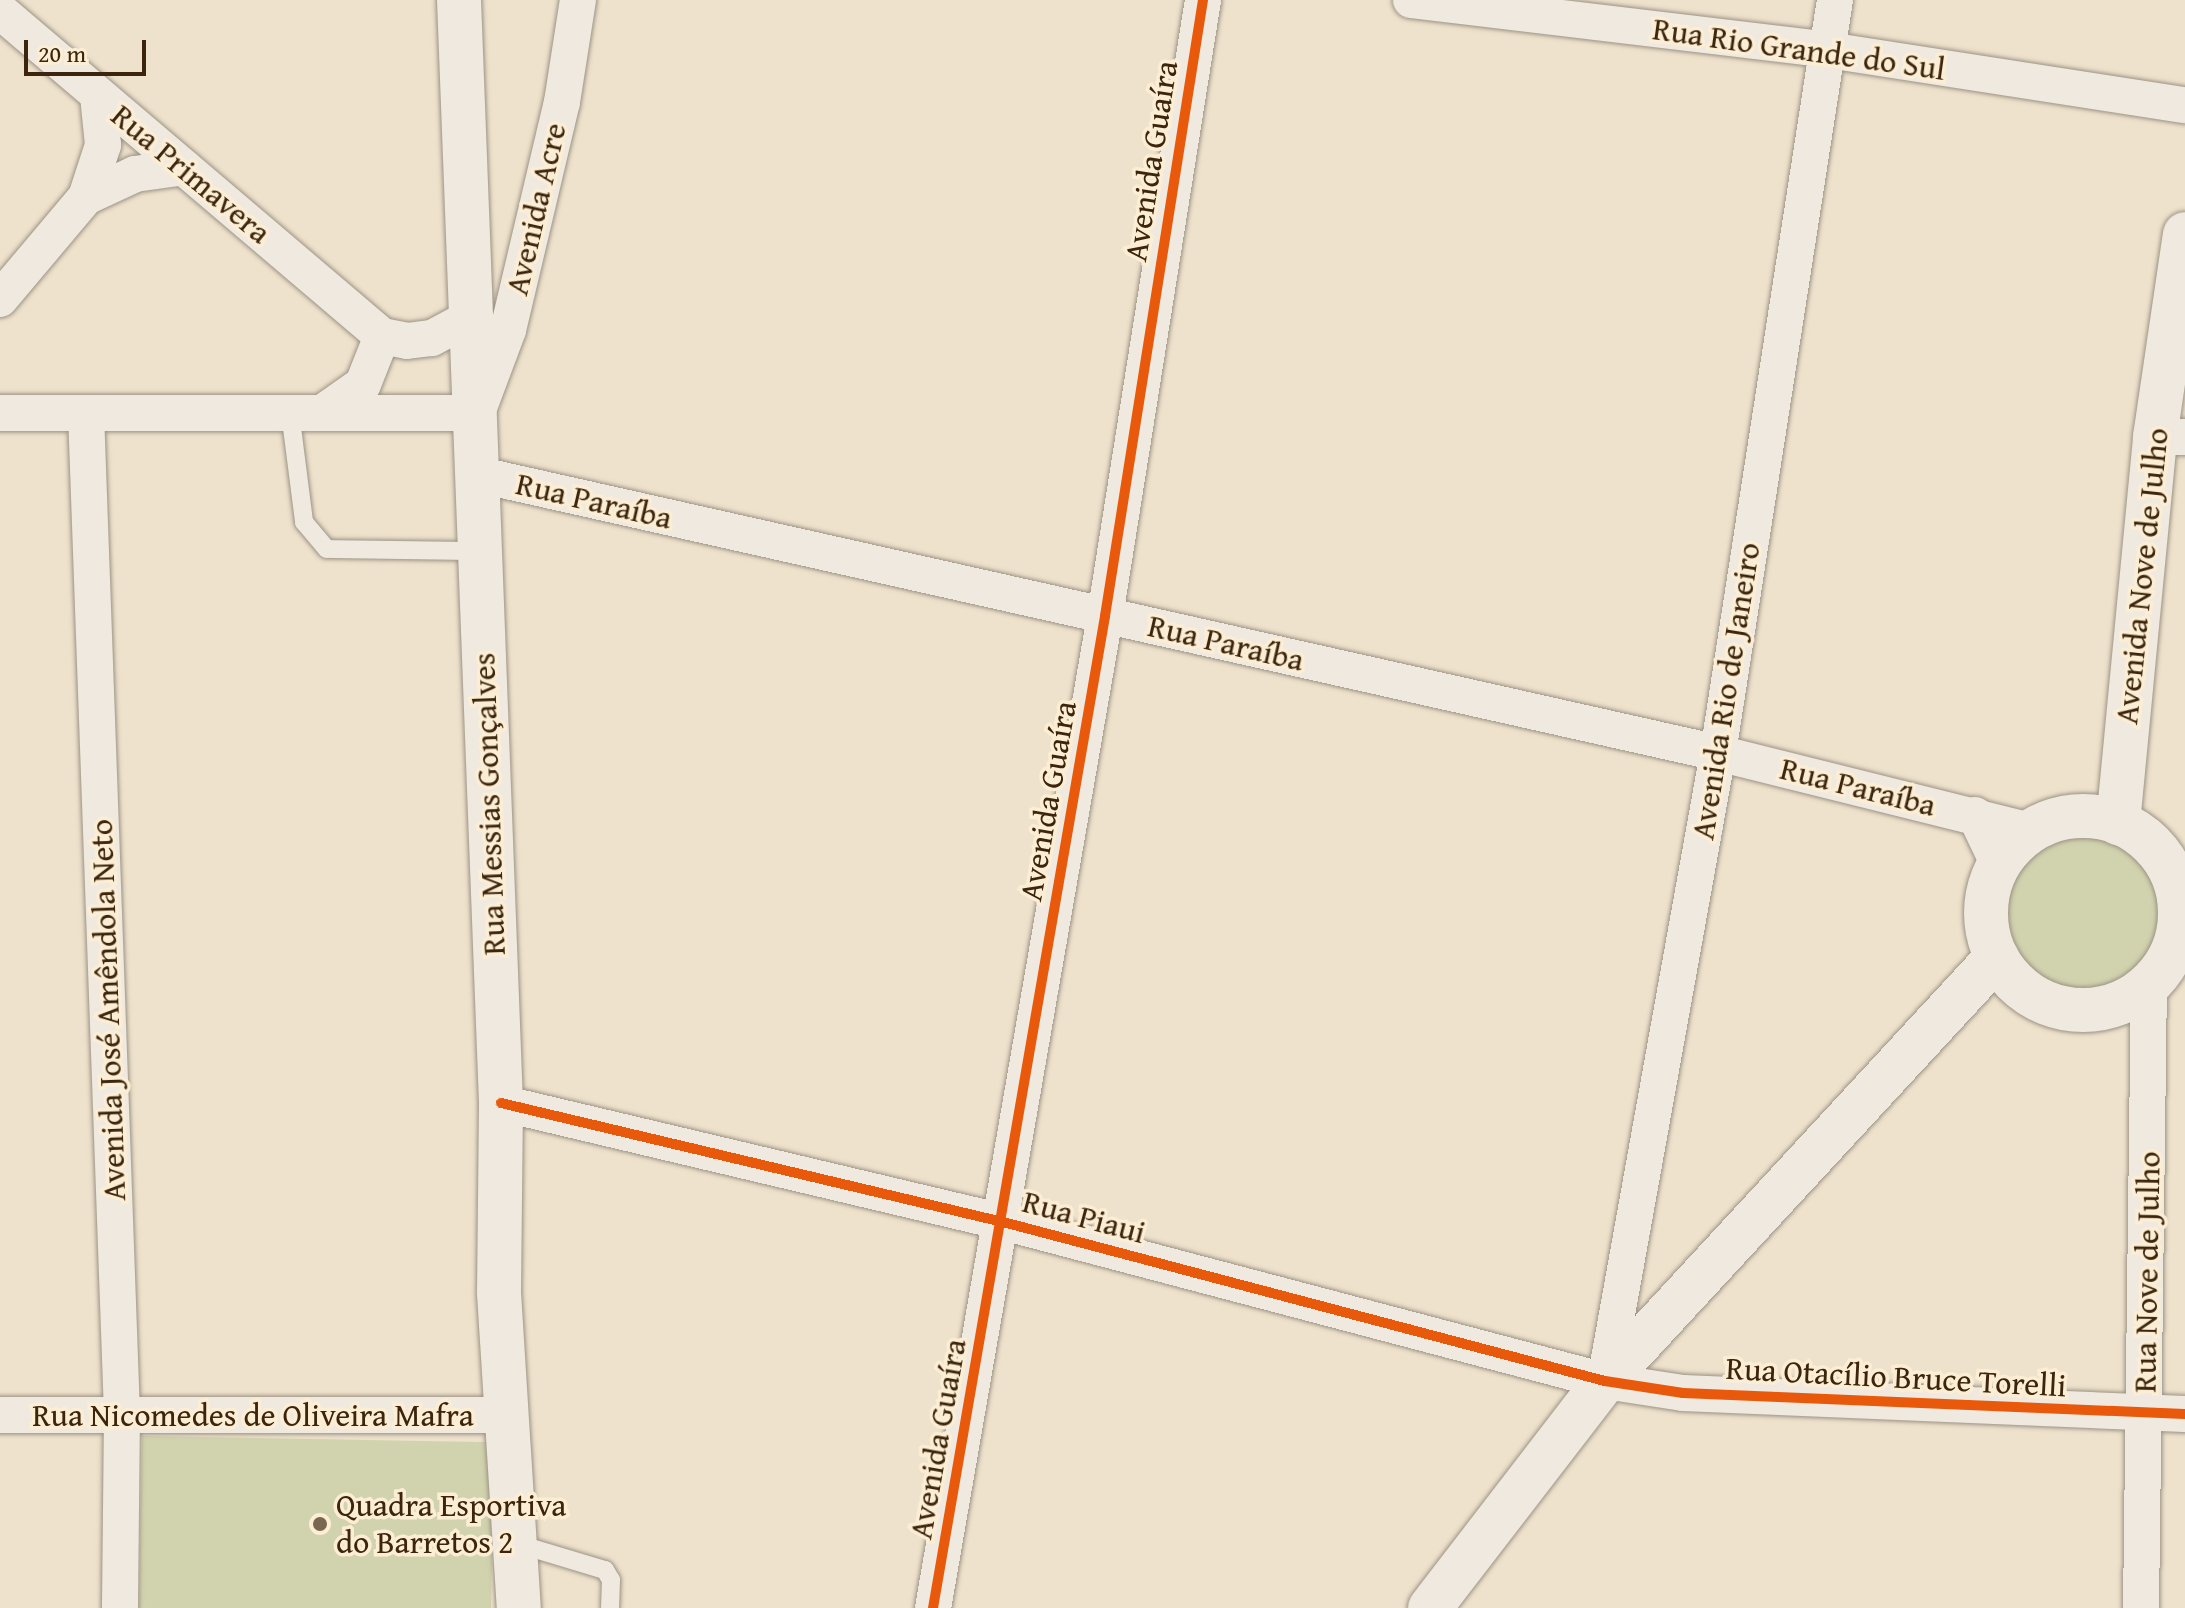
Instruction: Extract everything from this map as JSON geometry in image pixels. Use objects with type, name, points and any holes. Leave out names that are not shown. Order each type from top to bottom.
[{"type":"street","name":"Rua Messias Gonçalves","points":[[459,0],[501,1103],[499,1293],[519,1608]]},
{"type":"street","name":"Avenida Acre","points":[[477,413],[508,330],[562,102],[578,0]]},
{"type":"street","name":"Avenida Guaíra","points":[[933,1608],[1003,1222],[1105,616],[1203,0]]},
{"type":"street","name":"Rua Rio Grande do Sul","points":[[1411,0],[1828,50],[2185,105]]},
{"type":"street","name":"Avenida Rio de Janeiro","points":[[1605,1381],[1718,753],[1835,0]]},
{"type":"street","name":"Rua Primavera","points":[[0,11],[382,336]]},
{"type":"street","points":[[0,299],[86,197],[103,145],[98,96]]},
{"type":"street","points":[[86,197],[135,174],[184,167]]},
{"type":"street","name":"Avenida Nove de Julho","points":[[2118,823],[2170,437],[2185,234]]},
{"type":"street","points":[[306,412],[363,384],[382,336],[407,341],[432,338],[473,316]]},
{"type":"street","points":[[0,413],[477,413]]},
{"type":"street","name":"Avenida José Amêndola Neto","points":[[86,413],[122,1413],[120,1608]]},
{"type":"street","name":"Rua Paraíba","points":[[476,474],[1718,753],[2030,831]]},
{"type":"street","name":"Rua Paraíba","points":[[1975,815],[1999,865]]},
{"type":"street","points":[[2065,817],[2118,823],[2148,841],[2179,875],[2181,905],[2178,934],[2168,961],[2149,984],[2120,1003],[2092,1010],[2063,1008],[2036,998],[2013,980],[1997,957],[1986,915],[1999,865],[2030,831],[2065,817]]},
{"type":"street","points":[[1430,1608],[1605,1381],[1997,957]]},
{"type":"street","name":"Rua Nove de Julho","points":[[2141,1608],[2149,984]]},
{"type":"street","name":"Rua Piaui","points":[[501,1103],[1003,1222],[1605,1381]]},
{"type":"street","name":"Rua Otacílio Bruce Torelli","points":[[1605,1381],[1683,1393],[2185,1414]]},
{"type":"street","name":"Rua Nicomedes de Oliveira Mafra","points":[[0,1415],[506,1415]]},
{"type":"lane","points":[[306,412],[304,522],[327,549],[479,551]]},
{"type":"lane","points":[[515,1543],[605,1570],[611,1580],[610,1608]]},
{"type":"green space","points":[[2085,835],[2115,841],[2140,858],[2157,883],[2163,913],[2157,943],[2140,968],[2115,985],[2085,991],[2055,985],[2030,968],[2013,943],[2007,913],[2013,883],[2030,858],[2055,841]]},
{"type":"green space","name":"Quadra Esportiva do Barretos 2","points":[[142,1436],[494,1442],[491,1608],[139,1608]]},
{"type":"cycle path","points":[[933,1608],[1105,616],[1203,0]]},
{"type":"cycle path","points":[[501,1103],[1003,1222],[1605,1381],[1683,1393],[2185,1414]]},
{"type":"place","name":"Quadra Esportiva do Barretos 2","points":[[320,1524]]}]
